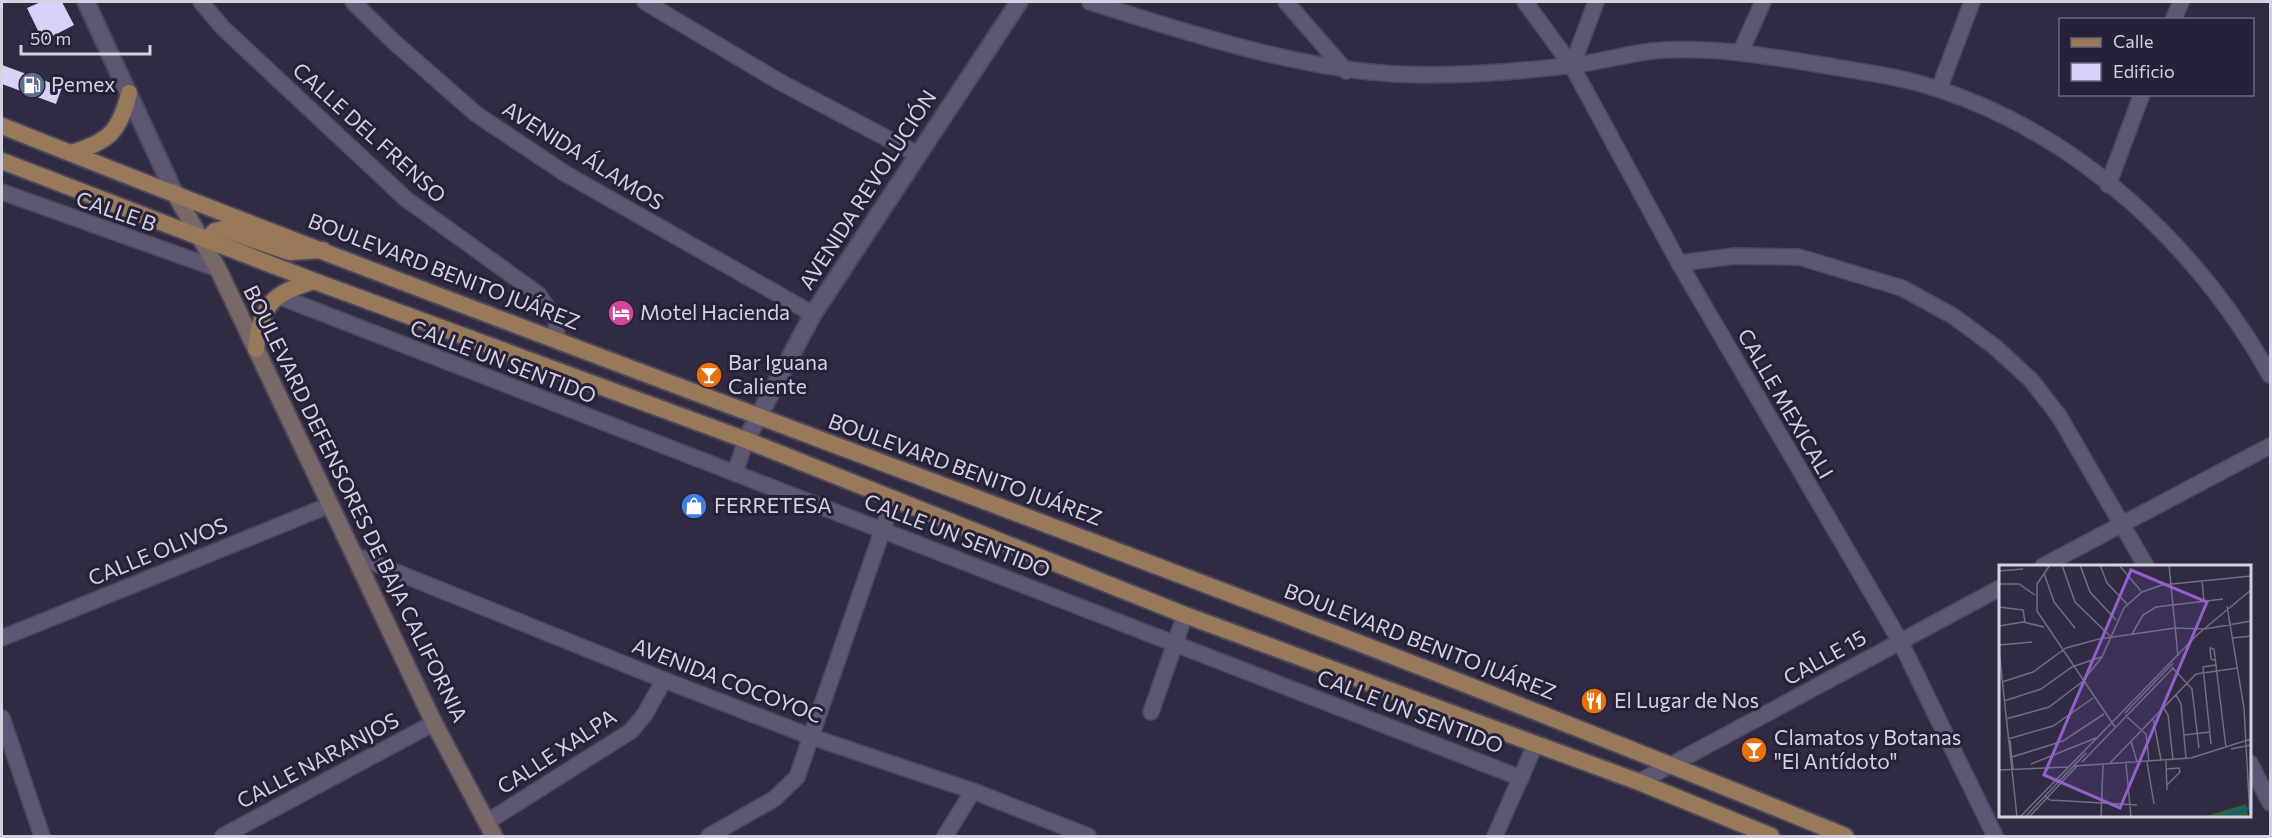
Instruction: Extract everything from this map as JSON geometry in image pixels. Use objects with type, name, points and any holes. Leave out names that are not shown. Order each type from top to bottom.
[{"type":"main road","points":[[71,153],[95,146],[114,132],[124,116],[129,93]]},
{"type":"main road","name":"BOULEVARD BENITO JUÁREZ","points":[[2,126],[756,417],[1290,615],[1671,765],[1845,837]]},
{"type":"main road","points":[[2,161],[314,280],[746,440],[1185,615],[1639,782],[1771,837]]},
{"type":"main road","name":"BOULEVARD DEFENSORES DE BAJA CALIFORNIA","points":[[174,192],[203,238],[434,723],[491,829]]},
{"type":"main road","points":[[203,238],[223,229],[289,252],[324,250]]},
{"type":"main road","points":[[256,349],[259,322],[271,300],[286,290],[314,280]]},
{"type":"street","points":[[86,2],[174,192]]},
{"type":"street","name":"CALLE DEL FRENSO","points":[[201,2],[223,28],[406,199],[538,294],[556,320],[557,340]]},
{"type":"street","name":"AVENIDA ÁLAMOS","points":[[353,2],[394,42],[476,114],[566,174],[813,314]]},
{"type":"street","points":[[645,2],[771,76],[917,154]]},
{"type":"street","name":"AVENIDA REVOLUCIÓN","points":[[746,440],[756,417],[813,314],[1018,2]]},
{"type":"street","points":[[1089,2],[1245,47],[1346,72],[1450,74],[1572,66],[1652,51],[1741,51],[1889,76],[1939,89],[1996,113],[2054,145],[2156,223],[2202,273],[2253,344],[2271,375]]},
{"type":"street","points":[[1286,2],[1346,72]]},
{"type":"street","name":"CALLE MEXICALI","points":[[1525,2],[1572,66],[1679,263],[1900,641],[1995,837]]},
{"type":"street","points":[[1572,66],[1596,2]]},
{"type":"street","points":[[1741,51],[1763,2]]},
{"type":"street","points":[[1939,89],[1972,2]]},
{"type":"street","points":[[2174,18],[2181,2]]},
{"type":"street","points":[[2108,185],[2141,96]]},
{"type":"street","name":"CALLE B","points":[[2,192],[218,269]]},
{"type":"street","points":[[1679,263],[1735,256],[1799,257],[1902,288],[1953,316],[1995,347],[2031,380],[2059,416],[2145,565]]},
{"type":"street","name":"CALLE UN SENTIDO","points":[[278,296],[882,528],[1521,778]]},
{"type":"street","points":[[735,473],[746,440]]},
{"type":"street","points":[[2047,565],[2271,446]]},
{"type":"street","points":[[709,837],[788,788],[797,777],[893,500]]},
{"type":"street","name":"CALLE OLIVOS","points":[[2,638],[330,505]]},
{"type":"street","name":"AVENIDA COCOYOC","points":[[354,555],[812,737],[973,791],[1088,837]]},
{"type":"street","name":"CALLE 15","points":[[1639,782],[1999,589]]},
{"type":"street","points":[[1151,712],[1185,615]]},
{"type":"street","name":"CALLE XALPA","points":[[491,829],[631,731],[645,714],[664,680]]},
{"type":"street","points":[[2,718],[42,837]]},
{"type":"street","name":"CALLE NARANJOS","points":[[223,837],[434,723]]},
{"type":"street","points":[[1495,837],[1535,745]]},
{"type":"street","points":[[2251,765],[2271,803]]},
{"type":"street","points":[[945,837],[973,791]]},
{"type":"building","points":[[41,2],[62,2],[74,25],[43,41],[27,8]]},
{"type":"building","name":"Pemex","points":[[2,65],[62,87],[56,104],[2,84]]},
{"type":"place","name":"Pemex","points":[[32,85]]},
{"type":"place","name":"Motel Hacienda","points":[[621,313]]},
{"type":"place","name":"Bar Iguana Caliente","points":[[709,375]]},
{"type":"place","name":"FERRETESA","points":[[694,506]]},
{"type":"place","name":"El Lugar de Nos","points":[[1594,701]]},
{"type":"place","name":"Clamatos y Botanas \"El Antídoto\"","points":[[1754,750]]}]
